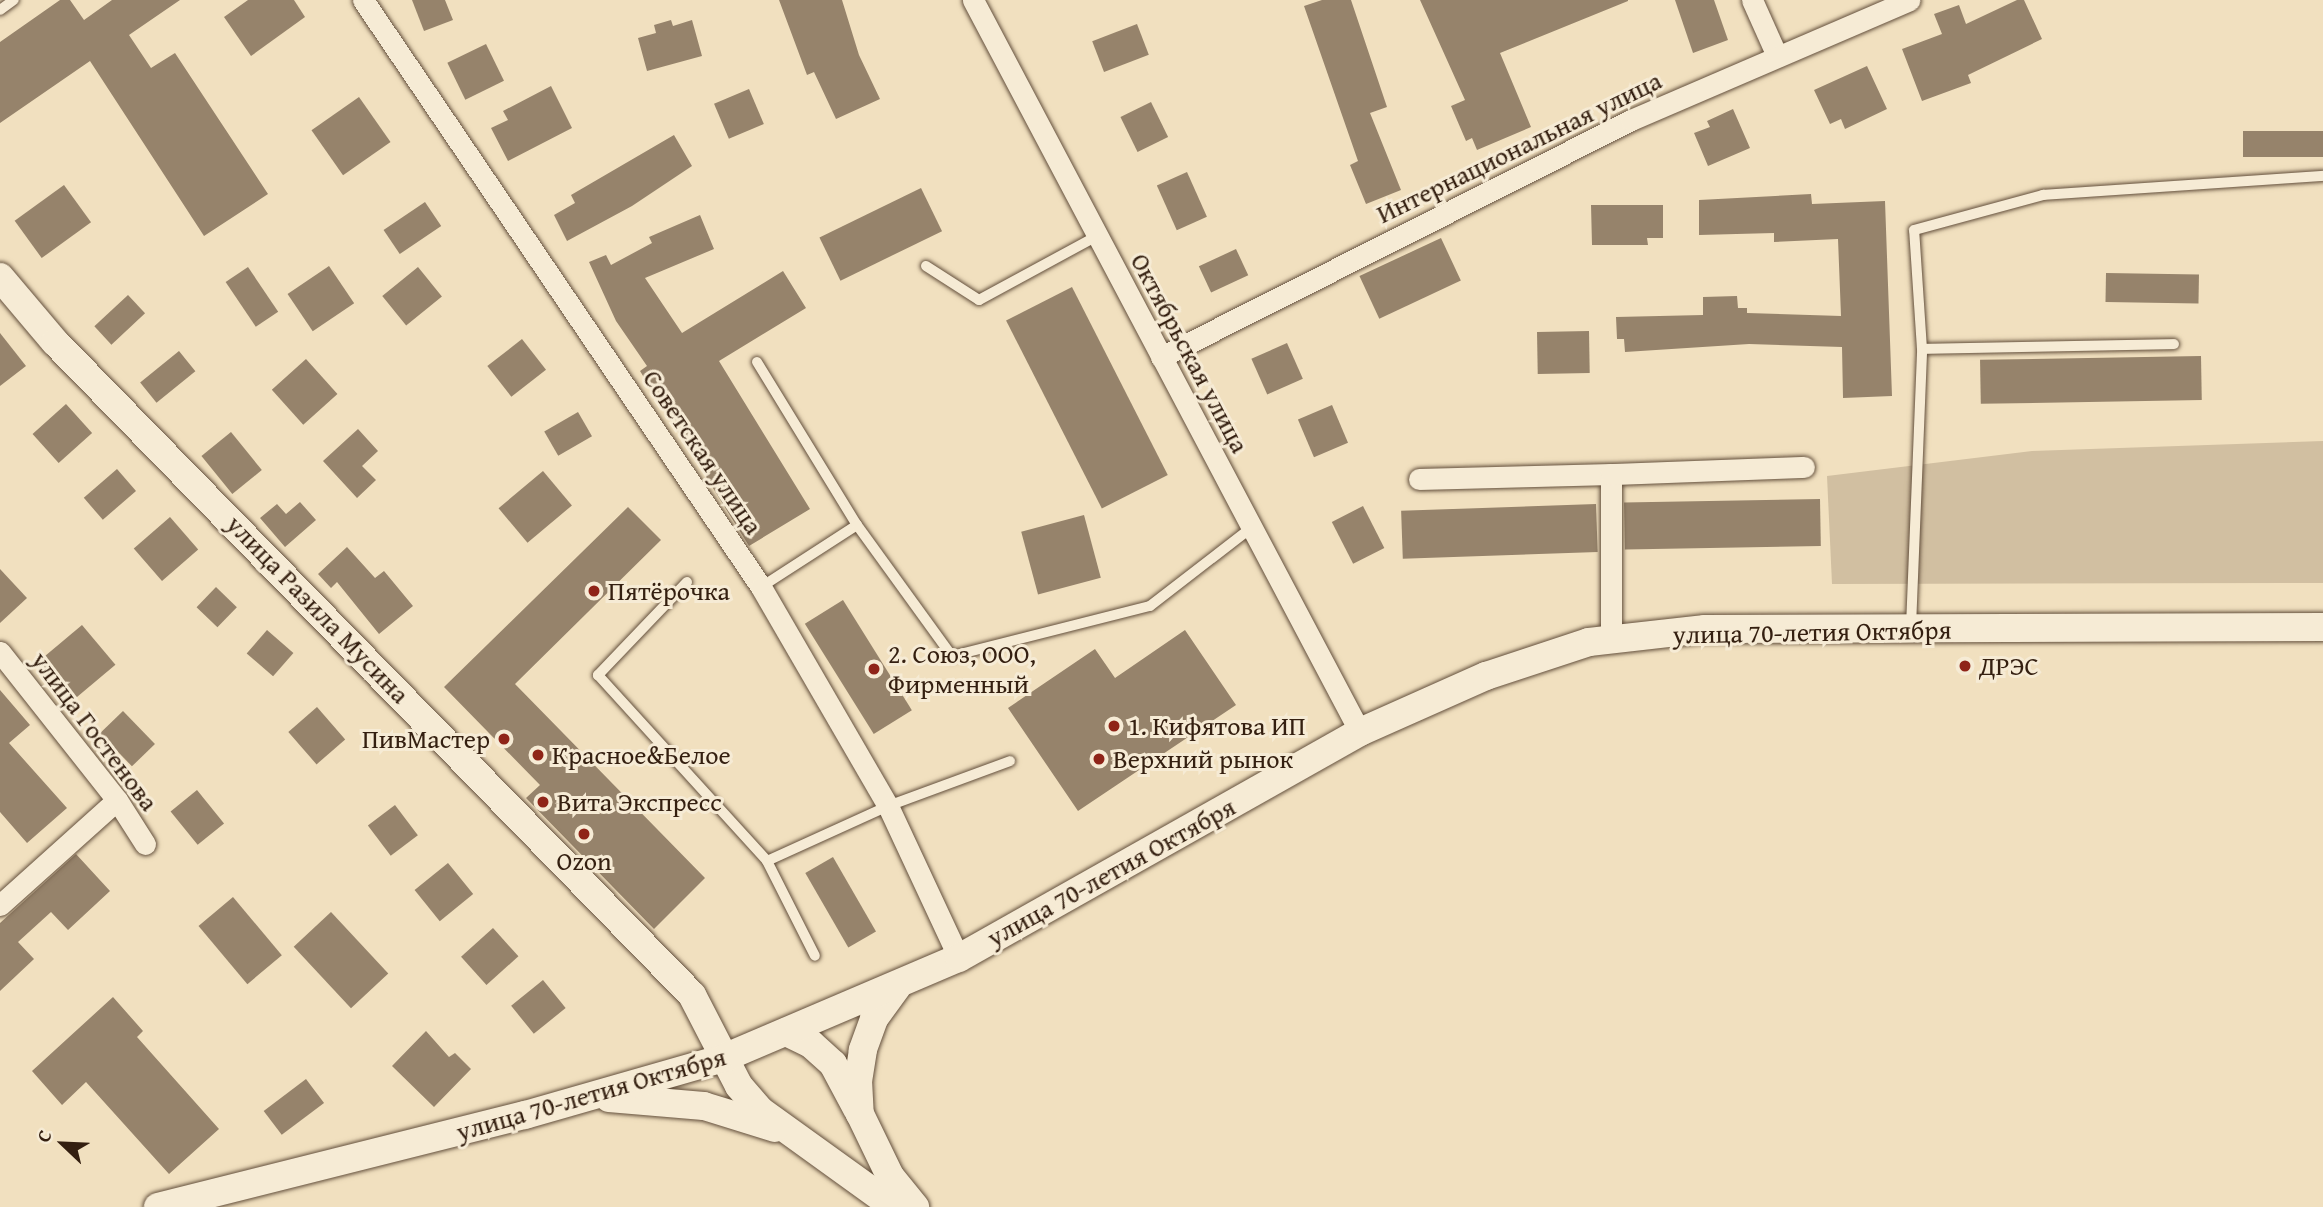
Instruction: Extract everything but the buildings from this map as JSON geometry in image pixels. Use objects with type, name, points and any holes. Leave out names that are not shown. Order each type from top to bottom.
[{"type":"main road","name":"улица Разила Мусина","points":[[0,277],[55,342],[692,995],[738,1086],[786,1132],[894,1207]]},
{"type":"main road","name":"улица 70-летия Октября","points":[[158,1207],[235,1199],[724,1058],[897,987],[959,958],[1360,732],[1486,676],[1589,642],[1705,629],[2323,627]]},
{"type":"main road","points":[[860,1114],[858,1080],[863,1050],[874,1019],[897,987]]},
{"type":"main road","points":[[786,1032],[811,1044],[833,1064],[890,1176],[915,1207]]},
{"type":"main road","points":[[589,1097],[704,1106],[786,1132]]},
{"type":"street","name":"Советская улица","points":[[363,0],[761,587],[888,806],[959,958]]},
{"type":"street","name":"Октябрьская улица","points":[[973,0],[1360,732]]},
{"type":"street","points":[[1752,0],[1777,56]]},
{"type":"street","name":"Интернациональная улица","points":[[1161,357],[1631,120],[1909,0]]},
{"type":"street","points":[[1419,479],[1804,467]]},
{"type":"street","points":[[1611,474],[1611,639]]},
{"type":"street","name":"улица Гостенова","points":[[3,661],[117,800],[145,844]]},
{"type":"street","points":[[0,905],[117,800]]},
{"type":"lane","points":[[0,10],[15,0]]},
{"type":"lane","points":[[1911,630],[1922,349],[1914,230],[2043,195],[2323,176]]},
{"type":"lane","points":[[926,266],[979,300],[1097,236]]},
{"type":"lane","points":[[1922,349],[2174,344]]},
{"type":"lane","points":[[757,362],[857,525],[952,656],[1150,606],[1251,528]]},
{"type":"lane","points":[[761,587],[857,525]]},
{"type":"lane","points":[[687,582],[598,675],[768,861],[815,956]]},
{"type":"lane","points":[[768,861],[888,806],[1010,761]]},
{"type":"shaded area","points":[[2323,441],[2323,583],[1832,584],[1827,476],[2032,451]]},
{"type":"place","name":"Пятёрочка","points":[[594,591]]},
{"type":"place","name":"ДРЭС","points":[[1965,666]]},
{"type":"place","name":"2. Союз, ООО, Фирменный","points":[[874,669]]},
{"type":"place","name":"1. Кифятова ИП","points":[[1114,726]]},
{"type":"place","name":"ПивМастер","points":[[504,739]]},
{"type":"place","name":"Красное&Белое","points":[[538,755]]},
{"type":"place","name":"Верхний рынок","points":[[1099,759]]},
{"type":"place","name":"Вита Экспресс","points":[[543,802]]},
{"type":"place","name":"Ozon","points":[[584,834]]}]
